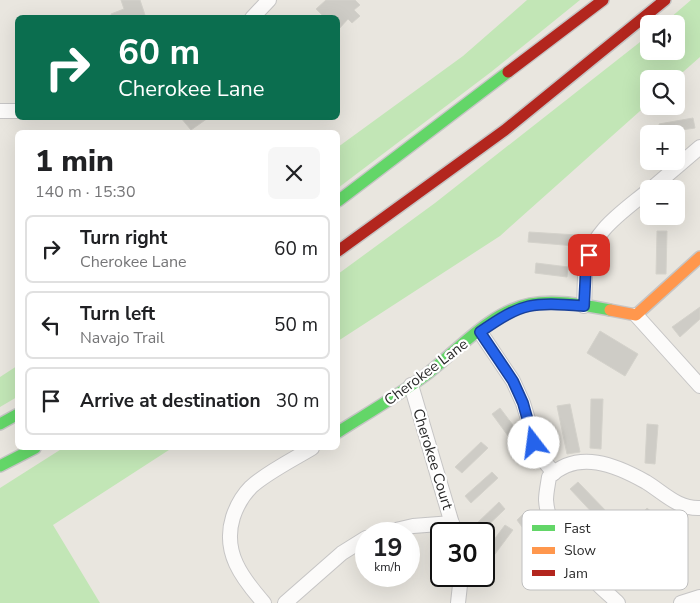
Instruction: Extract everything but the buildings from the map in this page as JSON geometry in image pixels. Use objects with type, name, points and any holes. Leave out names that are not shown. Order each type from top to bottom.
[{"type":"main road","points":[[340,199],[603,0]]},
{"type":"main road","points":[[340,250],[411,201],[557,89],[665,0]]},
{"type":"main road","points":[[636,315],[700,257]]},
{"type":"main road","name":"Cherokee Lane","points":[[340,431],[411,385],[505,314],[529,304],[584,306],[636,315]]},
{"type":"main road","points":[[0,424],[15,416]]},
{"type":"main road","points":[[0,466],[31,450]]},
{"type":"street","points":[[255,15],[269,0]]},
{"type":"street","points":[[0,111],[15,111]]},
{"type":"street","points":[[662,180],[700,147]]},
{"type":"street","points":[[584,306],[586,266],[593,245],[605,228],[640,198]]},
{"type":"street","points":[[636,315],[700,386]]},
{"type":"street","points":[[480,332],[513,381],[523,403],[539,455],[554,473]]},
{"type":"street","name":"Cherokee Court","points":[[411,385],[452,522]]},
{"type":"street","points":[[264,603],[242,577],[231,551],[229,530],[238,503],[251,487],[309,450]]},
{"type":"street","points":[[549,510],[546,500],[549,477],[567,465],[583,461],[607,464],[645,482],[686,508],[700,508]]},
{"type":"street","points":[[285,603],[342,554],[355,545]]},
{"type":"street","points":[[458,601],[459,587]]},
{"type":"street","points":[[605,590],[618,603]]},
{"type":"street","points":[[681,603],[700,597]]},
{"type":"green space","points":[[527,0],[580,0],[491,72],[340,186],[340,146],[463,56]]},
{"type":"green space","points":[[691,0],[700,0],[700,57],[685,70],[640,70],[640,111],[500,236],[340,340],[340,273],[435,203],[640,42],[640,60],[685,60],[685,15],[674,15]]},
{"type":"green space","points":[[15,367],[15,398],[0,407],[0,377]]},
{"type":"green space","points":[[60,450],[169,450],[53,525],[100,603],[0,603],[0,488]]},
{"type":"traffic: fast","points":[[340,199],[508,72]]},
{"type":"traffic: fast","points":[[340,431],[416,382],[488,323],[515,308],[550,302],[570,303],[610,310]]},
{"type":"traffic: fast","points":[[0,424],[15,416]]},
{"type":"traffic: fast","points":[[0,466],[31,450]]},
{"type":"traffic: slow","points":[[610,310],[636,315],[700,257]]},
{"type":"traffic: jam","points":[[508,72],[603,0]]},
{"type":"traffic: jam","points":[[340,250],[505,130],[665,0]]},
{"type":"route","points":[[534,443],[523,403],[513,381],[480,332],[505,314],[529,304],[584,306],[586,266],[589,255]]}]
